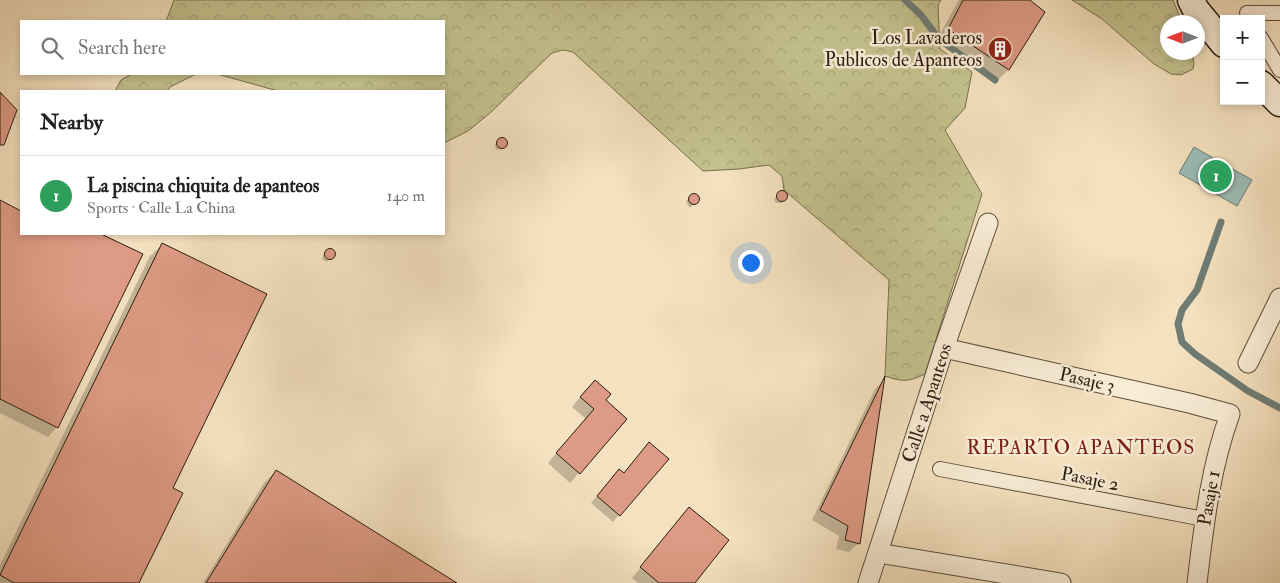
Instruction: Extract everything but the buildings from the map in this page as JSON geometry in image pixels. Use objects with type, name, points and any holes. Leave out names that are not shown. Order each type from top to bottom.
[{"type":"main road","points":[[1191,0],[1196,10],[1220,39]]},
{"type":"main road","points":[[1265,88],[1280,103]]},
{"type":"street","points":[[1240,0],[1248,15]]},
{"type":"street","points":[[1256,15],[1280,12]]},
{"type":"street","points":[[1265,45],[1280,70]]},
{"type":"street","name":"Calle a Apanteos","points":[[868,583],[944,348],[988,223]]},
{"type":"street","points":[[1248,363],[1280,298]]},
{"type":"street","name":"Pasaje 3","points":[[944,348],[1230,414]]},
{"type":"street","name":"Pasaje 1","points":[[1197,583],[1210,485],[1220,442],[1230,414]]},
{"type":"street","name":"Pasaje 2","points":[[940,469],[1204,519]]},
{"type":"street","points":[[878,553],[1061,583]]},
{"type":"green space","points":[[174,0],[941,0],[938,5],[940,49],[972,72],[965,108],[945,130],[982,194],[925,374],[914,379],[905,380],[885,376],[889,280],[784,190],[782,176],[769,165],[703,171],[573,52],[563,50],[552,53],[490,113],[468,131],[445,142],[445,90],[274,90],[221,75],[445,75],[445,20],[166,20]]},
{"type":"green space","points":[[1072,0],[1173,0],[1179,15],[1160,15],[1160,60],[1193,60],[1193,69],[1181,75],[1171,74],[1154,64],[1102,19]]},
{"type":"green space","points":[[130,75],[194,75],[168,90],[116,90],[121,80]]},
{"type":"water","points":[[1194,147],[1252,180],[1237,206],[1179,173]]},
{"type":"waterway","points":[[905,0],[921,15],[939,39],[995,80]]},
{"type":"waterway","points":[[1221,222],[1197,290],[1182,310],[1178,324],[1182,342],[1195,354],[1248,391],[1280,408]]},
{"type":"place","name":"Los Lavaderos Publicos de Apanteos","points":[[1000,49]]},
{"type":"place","name":"La piscina chiquita de apanteos","points":[[1216,176]]},
{"type":"district","name":"REPARTO APANTEOS","points":[[1081,447]]}]
